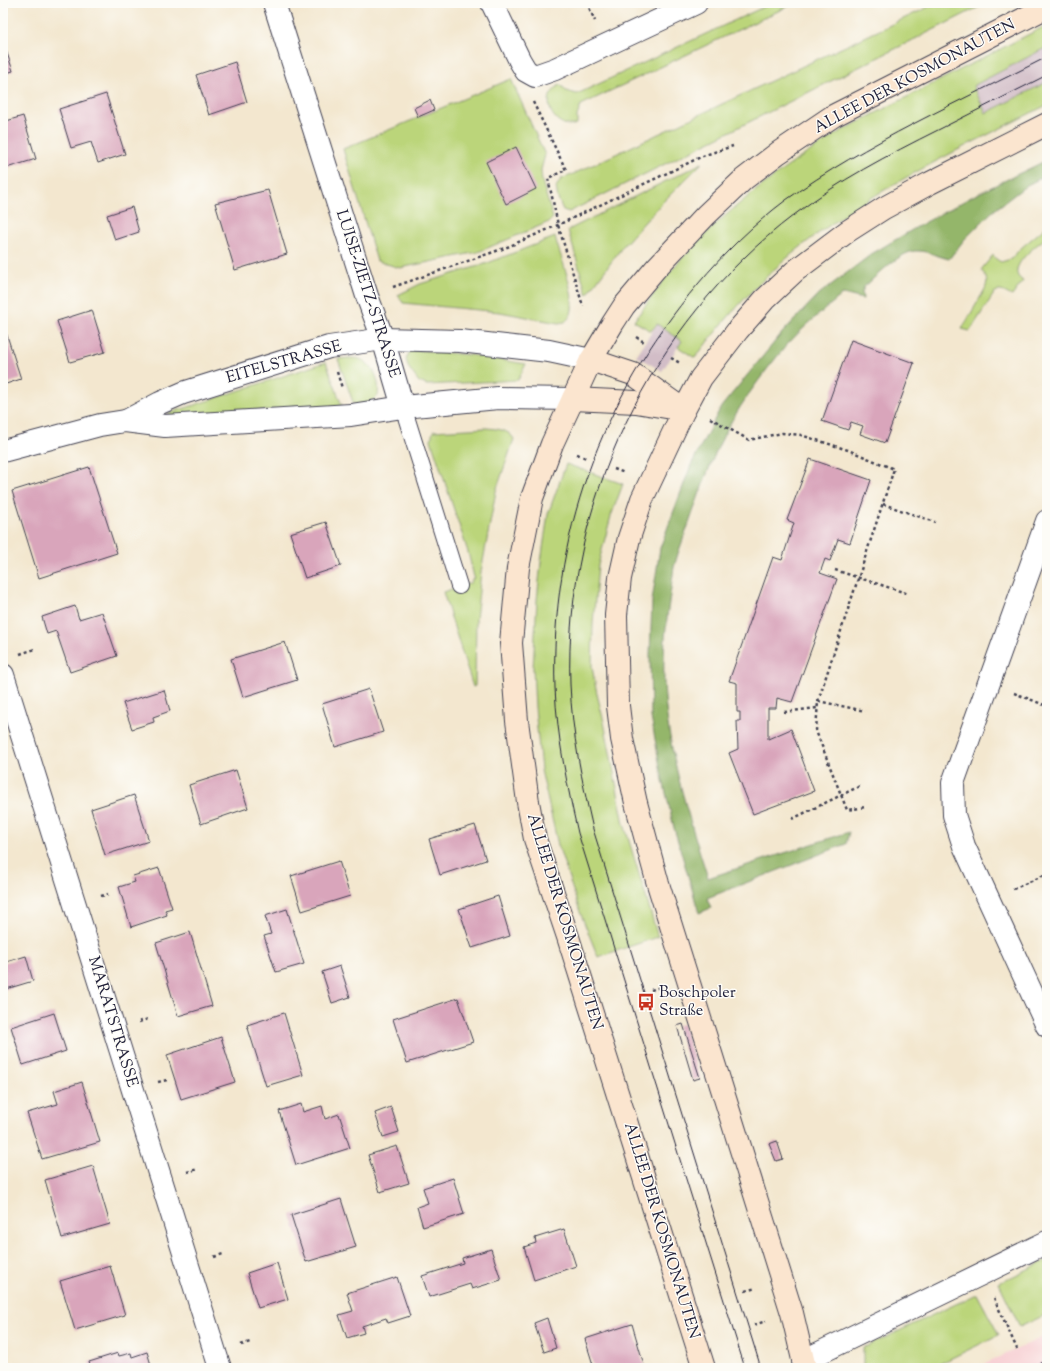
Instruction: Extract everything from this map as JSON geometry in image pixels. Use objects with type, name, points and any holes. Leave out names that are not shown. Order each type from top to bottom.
[{"type":"main road","name":"ALLEE DER KOSMONAUTEN","points":[[704,1368],[573,950],[535,839],[528,802],[517,721],[511,643],[518,568],[532,498],[552,444],[573,399],[592,360],[624,306],[656,268],[706,215],[744,179],[778,153],[833,116],[1047,7]]},
{"type":"main road","points":[[799,1366],[792,1313],[658,884],[636,803],[622,739],[618,706],[616,615],[621,571],[629,538],[642,499],[684,410],[701,378],[738,330],[770,294],[816,254],[884,208],[1047,124]]},
{"type":"main road","points":[[592,360],[633,374],[684,410]]},
{"type":"main road","points":[[573,399],[636,402],[684,410]]},
{"type":"street","name":"LUISE-ZIETZ-STRASSE","points":[[274,3],[367,296],[383,339],[403,407]]},
{"type":"street","points":[[492,3],[523,66],[526,71],[535,76],[555,69],[696,3]]},
{"type":"street","name":"EITELSTRASSE","points":[[126,421],[183,393],[329,348],[383,339],[460,341],[542,350],[592,360]]},
{"type":"street","name":"EITELSTRASSE","points":[[3,451],[100,425],[126,421],[165,426],[351,416],[403,407],[498,398],[573,399]]},
{"type":"street","points":[[1047,521],[953,783],[954,815],[964,846],[1047,1026]]},
{"type":"street","name":"MARATSTRASSE","points":[[3,675],[220,1368]]},
{"type":"street","points":[[799,1366],[1047,1242]]},
{"type":"lane","name":"LUISE-ZIETZ-STRASSE","points":[[403,407],[459,586]]},
{"type":"path","points":[[535,76],[528,90],[566,170],[548,178],[558,225],[583,306]]},
{"type":"path","points":[[386,290],[505,248],[558,225],[705,154],[733,146]]},
{"type":"path","points":[[336,368],[343,390]]},
{"type":"path","points":[[709,417],[749,440],[782,433],[801,434],[848,450],[894,469],[817,708],[816,731],[847,810],[865,807]]},
{"type":"path","points":[[614,469],[626,474]]},
{"type":"path","points":[[882,504],[936,522]]},
{"type":"path","points":[[835,570],[909,594]]},
{"type":"path","points":[[988,683],[1047,706]]},
{"type":"path","points":[[818,701],[865,711]]},
{"type":"path","points":[[784,712],[817,708]]},
{"type":"path","points":[[792,819],[862,785]]},
{"type":"path","points":[[989,900],[1047,874]]},
{"type":"path","points":[[982,1274],[1017,1348]]},
{"type":"shaded area","points":[[1047,47],[1047,82],[986,113],[973,86]]},
{"type":"shaded area","points":[[657,324],[682,341],[662,371],[636,356]]},
{"type":"shaded area","points":[[1047,1335],[1047,1368],[976,1368],[1017,1349]]},
{"type":"green space","points":[[772,3],[795,3],[581,105],[577,116],[577,124],[571,125],[560,122],[552,113],[549,102],[550,96],[560,84],[566,91],[577,94]]},
{"type":"green space","points":[[937,3],[987,3],[569,212],[563,210],[558,199],[556,187],[561,179]]},
{"type":"green space","points":[[1047,25],[1047,47],[973,86],[986,113],[1047,82],[1047,105],[953,152],[891,186],[831,224],[773,270],[745,298],[695,358],[678,347],[682,341],[657,324],[651,331],[634,321],[670,272],[694,246],[733,209],[775,176],[841,131]]},
{"type":"green space","points":[[511,79],[545,155],[541,170],[542,181],[553,218],[549,222],[478,252],[400,268],[377,261],[343,149]]},
{"type":"green space","points":[[1047,160],[1047,175],[1027,185],[992,212],[964,240],[949,259],[922,251],[904,254],[864,287],[862,292],[863,299],[843,294],[821,312],[786,346],[749,394],[725,432],[702,486],[674,567],[666,624],[664,683],[669,733],[693,830],[708,878],[849,832],[846,844],[707,898],[711,908],[699,913],[674,828],[660,767],[651,717],[650,654],[652,601],[660,548],[691,465],[721,407],[782,333],[819,294],[873,253],[917,227],[973,196]]},
{"type":"green space","points":[[702,163],[661,204],[623,246],[587,295],[568,230]]},
{"type":"green space","points":[[1047,226],[1047,237],[1030,251],[1019,264],[1017,270],[1018,276],[1023,281],[1012,296],[1002,291],[995,292],[970,331],[962,329],[985,289],[986,279],[981,270],[993,255],[1001,262],[1011,259],[1021,248]]},
{"type":"green space","points":[[555,237],[572,297],[571,314],[565,322],[558,323],[500,312],[403,303],[398,295],[420,284],[485,264]]},
{"type":"green space","points":[[417,350],[471,355],[526,364],[518,380],[427,385],[419,382],[408,367],[406,359],[410,351]]},
{"type":"green space","points":[[338,359],[359,359],[365,362],[375,374],[378,385],[378,396],[369,403],[354,405]]},
{"type":"green space","points":[[326,362],[342,406],[170,416],[167,414]]},
{"type":"green space","points":[[486,428],[505,431],[514,439],[496,491],[481,572],[476,620],[475,686],[473,687],[443,592],[470,583],[474,577],[468,552],[431,440],[433,431]]},
{"type":"green space","points":[[566,464],[623,484],[611,516],[598,565],[593,623],[592,667],[624,824],[658,937],[598,957],[580,912],[558,845],[541,770],[535,707],[533,668],[541,562],[548,514]]},
{"type":"green space","points":[[1047,1260],[1047,1314],[1020,1327],[999,1283]]},
{"type":"green space","points":[[977,1294],[999,1335],[931,1368],[863,1368],[863,1348]]},
{"type":"building","points":[[3,41],[13,71],[3,74]]},
{"type":"building","points":[[235,62],[247,102],[209,115],[196,75]]},
{"type":"building","points":[[106,94],[125,154],[98,163],[91,142],[71,148],[59,109]]},
{"type":"building","points":[[430,100],[434,110],[418,117],[414,108]]},
{"type":"building","points":[[23,116],[36,159],[3,169],[3,122]]},
{"type":"building","points":[[516,147],[536,189],[506,204],[486,162]]},
{"type":"building","points":[[268,190],[287,254],[235,270],[215,203]]},
{"type":"building","points":[[132,207],[139,232],[115,240],[107,215]]},
{"type":"building","points":[[92,310],[105,352],[70,362],[57,321]]},
{"type":"building","points":[[3,323],[21,379],[3,385]]},
{"type":"building","points":[[851,340],[914,363],[885,443],[860,434],[863,426],[851,422],[848,430],[822,421]]},
{"type":"building","points":[[810,459],[871,480],[850,543],[838,539],[830,561],[825,559],[820,573],[837,579],[792,702],[777,698],[776,708],[768,708],[768,739],[791,729],[814,791],[753,814],[729,753],[738,749],[737,721],[740,721],[740,712],[737,712],[737,683],[729,681],[773,557],[782,560],[794,523],[787,520]]},
{"type":"building","points":[[89,467],[117,553],[39,578],[12,491]]},
{"type":"building","points":[[326,522],[341,566],[305,578],[290,533]]},
{"type":"building","points":[[75,606],[79,619],[102,612],[117,656],[70,672],[56,631],[47,634],[42,617]]},
{"type":"building","points":[[285,642],[297,680],[243,697],[231,659]]},
{"type":"building","points":[[369,689],[383,732],[335,747],[322,704]]},
{"type":"building","points":[[164,690],[170,711],[153,717],[154,722],[132,729],[123,703]]},
{"type":"building","points":[[236,770],[248,808],[201,824],[189,785]]},
{"type":"building","points":[[134,795],[149,841],[105,855],[91,809]]},
{"type":"building","points":[[475,825],[486,860],[440,875],[429,839]]},
{"type":"building","points":[[339,861],[350,896],[302,911],[291,876]]},
{"type":"building","points":[[159,868],[172,908],[165,910],[167,915],[131,927],[119,887],[135,882],[133,876]]},
{"type":"building","points":[[498,896],[510,936],[472,948],[459,909]]},
{"type":"building","points":[[287,909],[304,964],[276,972],[264,936],[271,934],[265,916]]},
{"type":"building","points":[[190,932],[212,1006],[178,1016],[156,943]]},
{"type":"building","points":[[26,956],[33,981],[3,990],[3,963]]},
{"type":"building","points":[[340,966],[350,997],[332,1003],[322,972]]},
{"type":"building","points":[[458,998],[473,1042],[407,1063],[393,1019]]},
{"type":"building","points":[[54,1013],[66,1051],[23,1065],[11,1027]]},
{"type":"building","points":[[284,1013],[303,1075],[266,1086],[247,1025]]},
{"type":"building","points":[[683,1024],[700,1078],[693,1080],[677,1026]]},
{"type":"building","points":[[221,1037],[235,1082],[181,1099],[167,1055]]},
{"type":"building","points":[[82,1082],[100,1142],[42,1159],[27,1113],[58,1104],[54,1091]]},
{"type":"building","points":[[301,1104],[303,1112],[322,1106],[325,1119],[339,1114],[350,1148],[296,1165],[279,1111]]},
{"type":"building","points":[[391,1107],[399,1132],[383,1137],[375,1113]]},
{"type":"building","points":[[777,1141],[783,1159],[776,1161],[769,1144]]},
{"type":"building","points":[[397,1146],[409,1183],[380,1192],[368,1155]]},
{"type":"building","points":[[93,1166],[110,1224],[62,1238],[45,1180]]},
{"type":"building","points":[[453,1178],[464,1214],[423,1227],[417,1207],[428,1203],[423,1188]]},
{"type":"building","points":[[341,1199],[356,1247],[306,1262],[291,1215]]},
{"type":"building","points":[[564,1229],[576,1266],[534,1280],[524,1247],[536,1243],[535,1238]]},
{"type":"building","points":[[491,1249],[501,1280],[472,1289],[470,1284],[429,1297],[422,1276],[463,1263],[462,1258]]},
{"type":"building","points":[[277,1263],[288,1299],[258,1308],[247,1273]]},
{"type":"building","points":[[110,1266],[125,1315],[75,1330],[60,1281]]},
{"type":"building","points":[[397,1277],[410,1316],[388,1323],[386,1318],[362,1326],[364,1333],[347,1338],[339,1315],[353,1311],[347,1293]]},
{"type":"building","points":[[547,1318],[556,1348],[544,1352],[534,1323]]},
{"type":"building","points":[[632,1324],[644,1365],[634,1368],[594,1368],[585,1339]]},
{"type":"building","points":[[147,1352],[152,1368],[91,1368],[89,1362],[118,1353],[119,1356],[131,1353],[132,1357]]},
{"type":"building","points":[[1047,1360],[1047,1368],[1029,1368]]},
{"type":"tram line","points":[[745,1368],[578,833],[570,797],[560,743],[555,688],[556,632],[562,578],[572,524],[588,472],[609,422],[634,374],[664,328],[698,284],[729,250],[762,219],[786,200],[817,179],[881,141],[1047,57]]},
{"type":"tram line","points":[[761,1368],[593,829],[581,775],[575,739],[570,684],[572,617],[582,550],[600,485],[626,423],[658,364],[697,309],[743,259],[794,215],[828,191],[864,169],[1047,75]]},
{"type":"place","name":"Boschpoler Straße","points":[[646,1002]]}]
